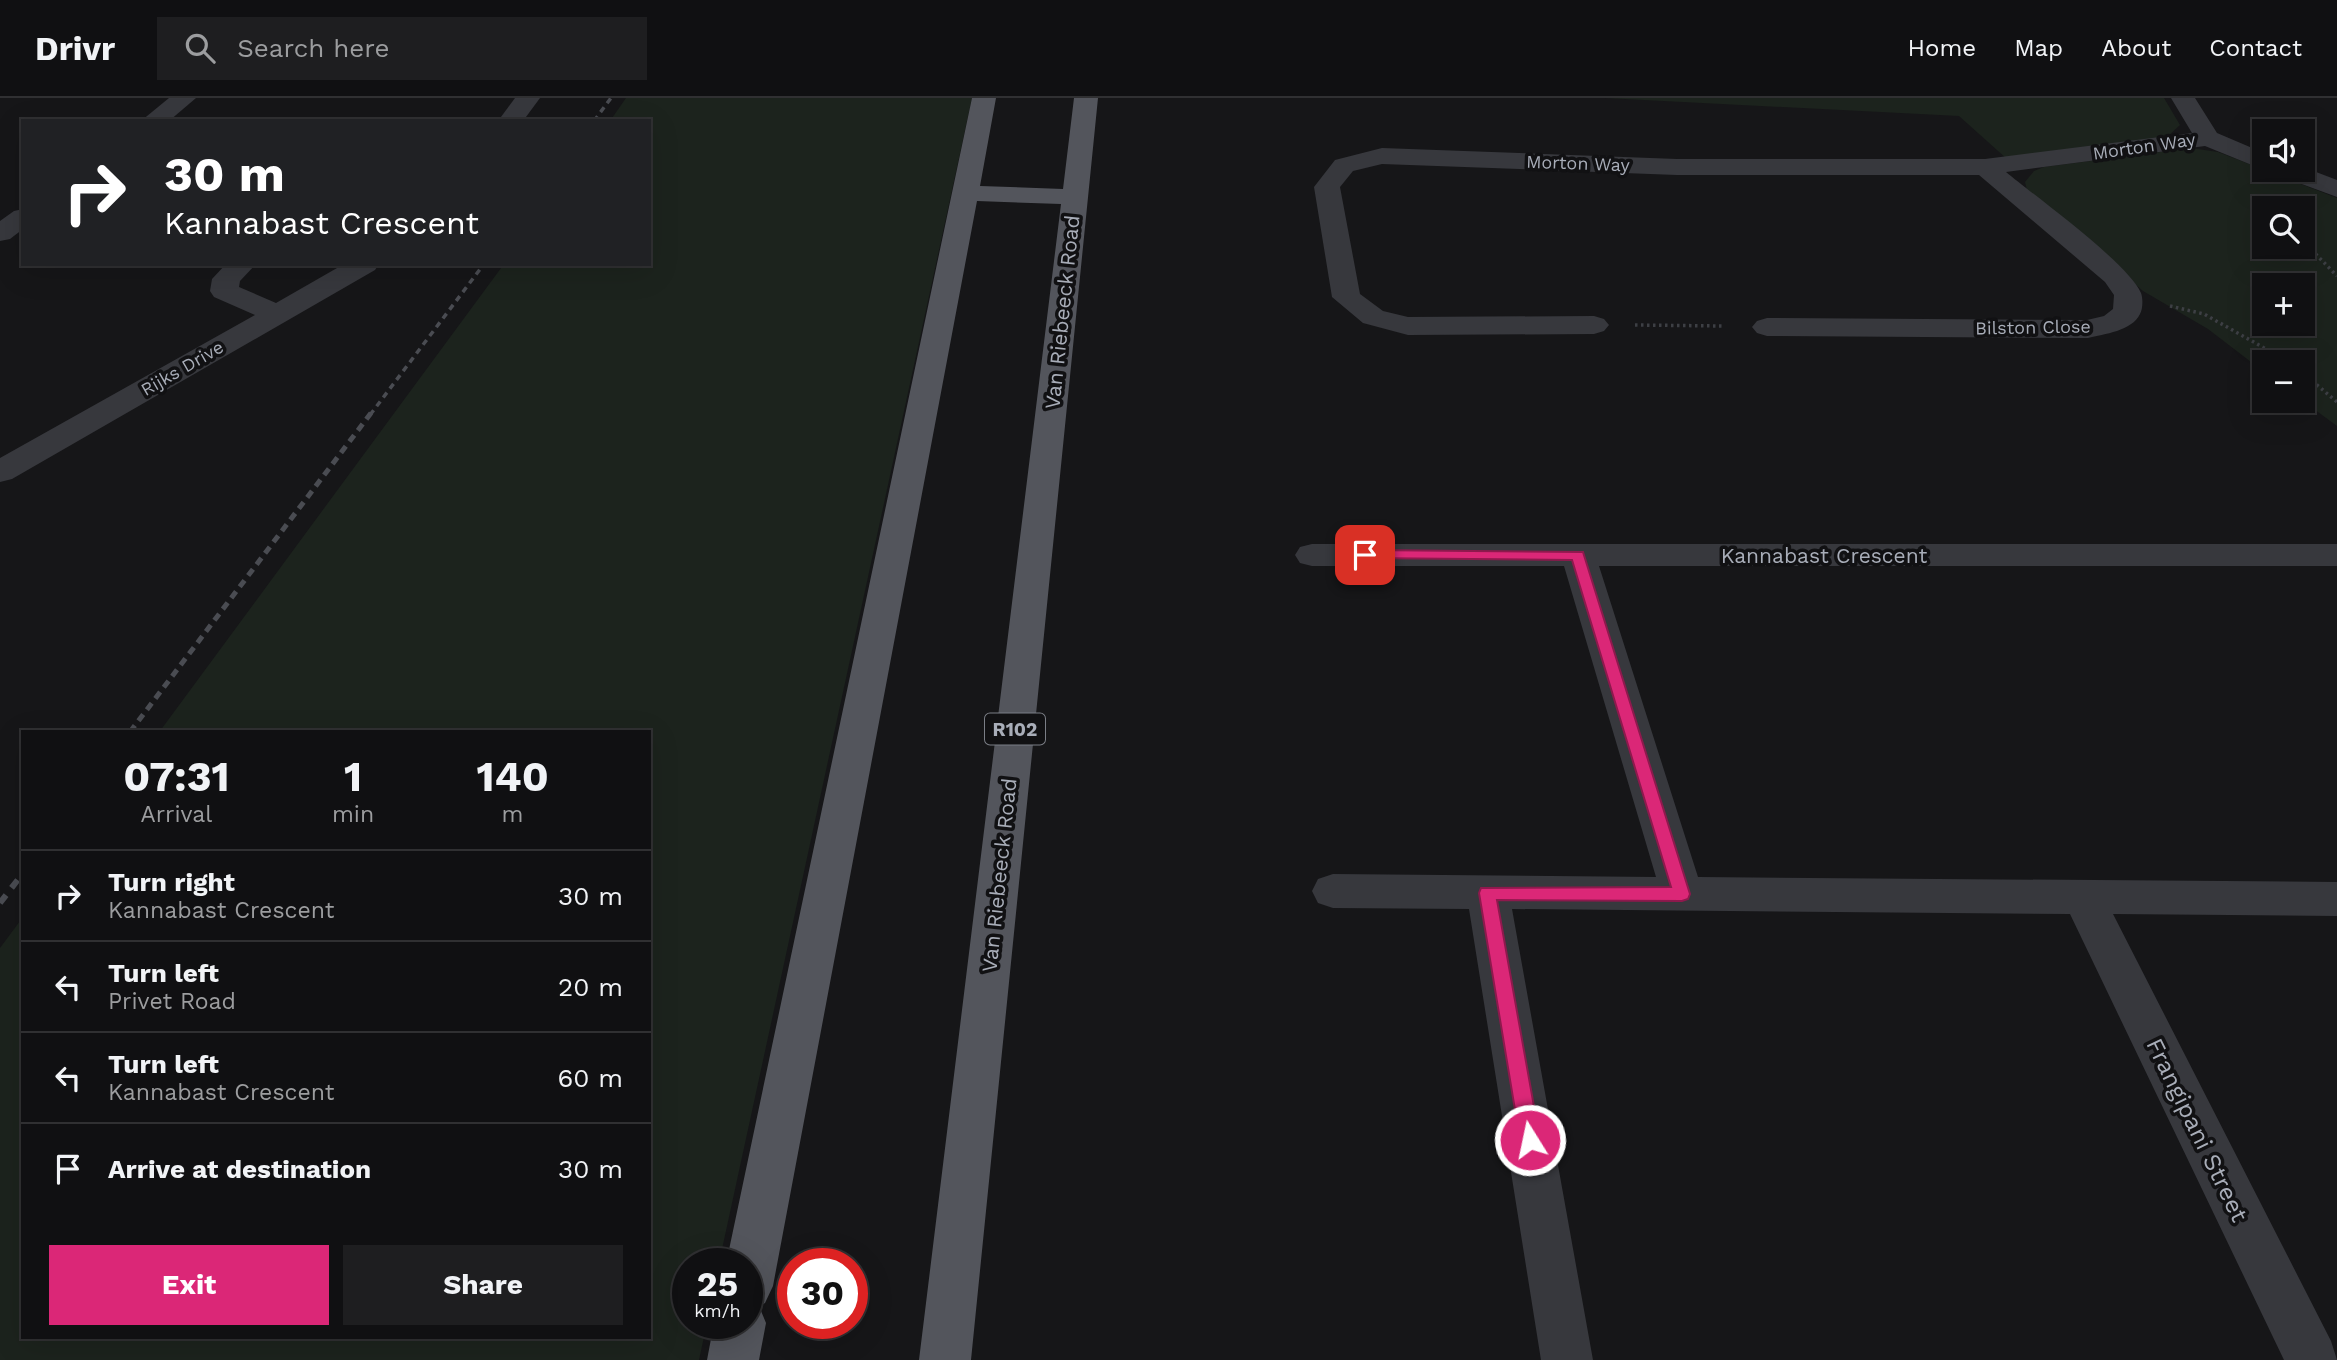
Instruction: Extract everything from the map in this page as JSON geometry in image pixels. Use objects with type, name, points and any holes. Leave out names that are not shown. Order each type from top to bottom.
[{"type":"main road","points":[[755,1248],[984,98]]},
{"type":"main road","name":"Van Riebeeck Road","points":[[945,1360],[1086,98]]},
{"type":"main road","points":[[965,193],[1075,197]]},
{"type":"main road","points":[[733,1360],[737,1339]]},
{"type":"street","points":[[156,119],[184,98]]},
{"type":"street","points":[[512,119],[528,98]]},
{"type":"street","points":[[2183,98],[2208,138],[2252,157]]},
{"type":"street","name":"Morton Way","points":[[1594,325],[1408,326],[1373,317],[1346,297],[1327,187],[1344,165],[1382,156],[1677,167],[1985,167],[2208,138]]},
{"type":"street","points":[[1985,167],[2115,276],[2128,295]]},
{"type":"street","points":[[2315,181],[2337,190]]},
{"type":"street","points":[[0,233],[21,217]]},
{"type":"street","points":[[240,266],[226,279],[224,291],[277,314]]},
{"type":"street","name":"Rijks Drive","points":[[0,472],[361,266]]},
{"type":"street","name":"Bilston Close","points":[[1767,327],[2088,329],[2114,323],[2127,312],[2128,295]]},
{"type":"street","name":"Kannabast Crescent","points":[[1312,555],[2337,555]]},
{"type":"street","points":[[1578,555],[1682,894]]},
{"type":"street","points":[[1333,891],[2337,899]]},
{"type":"street","points":[[1488,893],[1567,1360]]},
{"type":"street","name":"Frangipani Street","points":[[2084,898],[2312,1360]]},
{"type":"path","points":[[2315,253],[2337,276]]},
{"type":"path","points":[[2128,295],[2204,314],[2268,350]]},
{"type":"path","points":[[1594,325],[1767,327]]},
{"type":"path","points":[[2315,383],[2337,402]]},
{"type":"shaded area","points":[[626,98],[972,98],[722,1248],[672,1248],[672,1339],[704,1339],[699,1360],[0,1360],[0,948],[21,920],[21,1339],[651,1339],[651,730],[161,730],[503,266],[651,266],[651,119],[611,119]]},
{"type":"shaded area","points":[[1605,98],[2164,98],[2180,125],[2167,137],[2007,159],[1959,116]]},
{"type":"shaded area","points":[[2191,148],[2218,152],[2252,165],[2252,182],[2296,182],[2337,198],[2337,426],[2315,410],[2315,350],[2252,350],[2252,363],[2208,329],[2143,291],[2027,190],[2025,182],[2034,171],[2044,167]]},
{"type":"railway","points":[[595,119],[611,98]]},
{"type":"railway","points":[[370,415],[482,266]]},
{"type":"railway","points":[[132,730],[371,413]]},
{"type":"railway","points":[[0,903],[21,876]]},
{"type":"route","points":[[1365,555],[1578,555],[1682,894],[1488,893],[1530,1140]]}]
